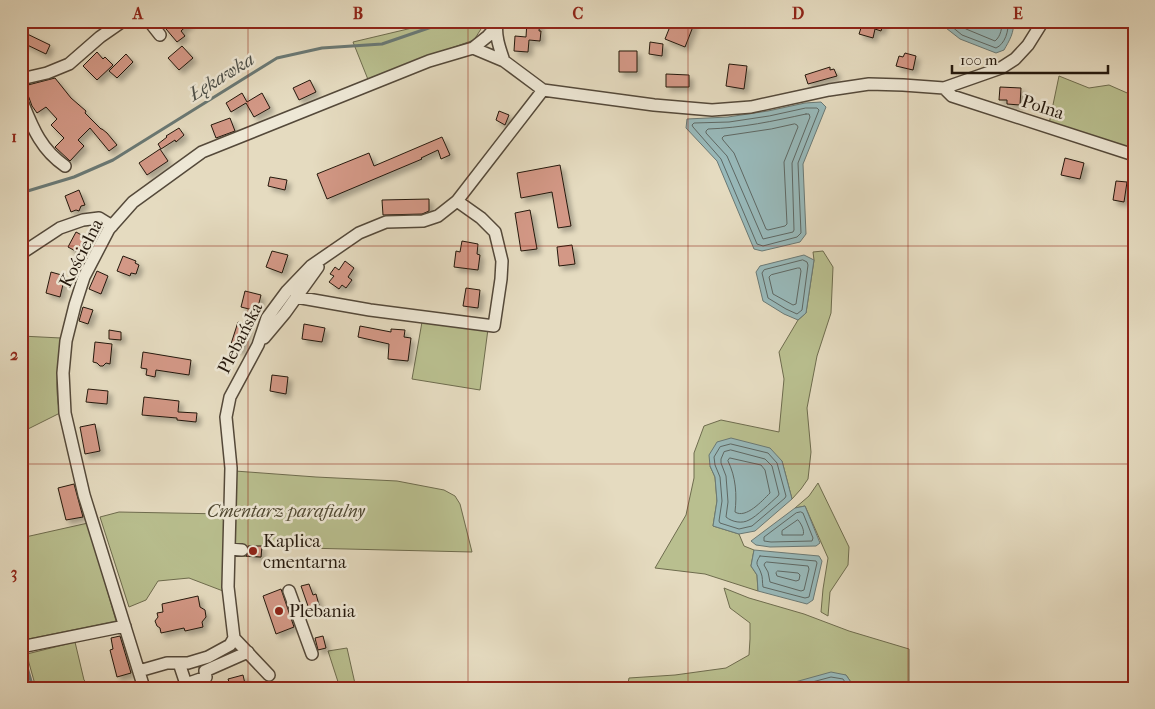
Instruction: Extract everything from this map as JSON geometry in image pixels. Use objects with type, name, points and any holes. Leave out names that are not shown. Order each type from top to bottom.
[{"type":"street","points":[[21,80],[70,64],[100,37],[123,21]]},
{"type":"street","points":[[149,21],[160,35]]},
{"type":"street","points":[[497,24],[488,36],[473,48],[504,61],[543,90],[654,105],[712,110],[750,107],[829,90],[869,84],[944,88],[1001,68],[1015,59],[1028,45],[1043,21]]},
{"type":"street","points":[[497,24],[498,41],[504,61]]},
{"type":"street","name":"Kościelna","points":[[144,688],[84,495],[65,413],[63,373],[66,340],[84,277],[109,229],[133,202],[202,152],[429,61],[473,48]]},
{"type":"street","name":"Polna","points":[[944,88],[952,96],[1134,155]]},
{"type":"street","name":"Plebańska","points":[[234,638],[228,588],[232,468],[226,417],[230,397],[258,345],[267,318],[287,291],[311,266],[359,233],[386,222],[423,221],[438,216],[457,201],[543,90]]},
{"type":"street","points":[[21,99],[36,134],[55,159],[65,166]]},
{"type":"street","points":[[296,297],[370,310],[494,326],[502,261],[495,232],[481,218],[457,201]]},
{"type":"street","points":[[21,252],[60,228],[83,220],[99,218],[112,226]]},
{"type":"street","points":[[258,345],[327,255]]},
{"type":"street","points":[[229,549],[242,550]]},
{"type":"street","points":[[290,591],[312,654]]},
{"type":"street","points":[[27,646],[125,626]]},
{"type":"street","points":[[139,671],[167,663],[188,663],[208,657],[230,645],[234,638],[269,675]]},
{"type":"street","points":[[179,663],[186,684],[206,677],[205,671],[248,652]]},
{"type":"green space","points":[[414,21],[486,21],[474,40],[426,57],[369,82],[353,42],[412,28]]},
{"type":"green space","points":[[1059,76],[1089,88],[1109,85],[1134,96],[1134,152],[1049,124]]},
{"type":"green space","points":[[823,251],[833,267],[831,313],[817,356],[807,408],[811,452],[808,479],[792,499],[782,461],[710,466],[715,477],[717,501],[713,526],[739,534],[744,546],[754,550],[751,566],[757,575],[758,591],[705,574],[655,568],[686,515],[694,478],[694,453],[704,426],[721,420],[779,432],[784,379],[779,352],[798,320],[806,313],[814,260],[813,252]]},
{"type":"green space","points":[[422,322],[488,329],[480,390],[412,379]]},
{"type":"green space","points":[[21,336],[61,338],[57,385],[60,413],[28,429],[21,474],[21,414],[24,393],[21,374]]},
{"type":"green space","name":"Cmentarz parafialny","points":[[235,471],[397,481],[444,490],[455,496],[460,504],[472,552],[262,547],[261,557],[233,556]]},
{"type":"green space","points":[[818,483],[849,547],[848,565],[830,592],[828,616],[821,612],[828,558],[805,506],[795,508],[809,496]]},
{"type":"green space","points":[[119,512],[224,514],[223,591],[189,578],[158,581],[146,600],[129,607],[100,517]]},
{"type":"green space","points":[[88,523],[116,621],[28,639],[21,599],[21,538]]},
{"type":"green space","points":[[724,588],[849,631],[909,649],[909,688],[855,688],[846,675],[796,682],[794,688],[627,688],[629,678],[675,675],[726,668],[749,655],[750,623],[730,608]]},
{"type":"green space","points":[[75,642],[84,680],[92,688],[36,688],[27,654]]},
{"type":"green space","points":[[347,648],[356,688],[340,688],[328,651]]},
{"type":"water","points":[[937,21],[1013,21],[1013,29],[1004,50],[996,53],[960,39]]},
{"type":"water","points":[[821,102],[826,107],[803,164],[806,234],[800,242],[762,251],[754,249],[717,161],[686,128],[687,119],[728,117],[805,103]]},
{"type":"water","points":[[804,255],[814,260],[806,313],[798,320],[763,301],[756,272],[760,266]]},
{"type":"water","points":[[731,438],[770,448],[782,461],[792,499],[755,531],[739,534],[713,526],[717,501],[715,477],[710,466],[709,455],[717,442]]},
{"type":"water","points":[[805,506],[820,543],[816,546],[770,547],[756,545],[751,541],[795,508]]},
{"type":"water","points":[[754,550],[819,556],[822,561],[813,600],[807,604],[758,591],[757,575],[751,566]]},
{"type":"water","points":[[831,672],[846,675],[855,688],[794,688],[795,682]]},
{"type":"building","points":[[176,21],[192,21],[181,31],[185,36],[177,42],[166,29]]},
{"type":"building","points":[[527,21],[540,21],[540,41],[529,40],[528,52],[514,51],[515,36],[526,37]]},
{"type":"building","points":[[682,21],[694,24],[685,47],[665,39],[671,24],[678,27]]},
{"type":"building","points":[[857,21],[884,21],[881,31],[875,29],[873,38],[859,34],[862,25],[856,23]]},
{"type":"building","points":[[21,31],[50,45],[46,54],[21,42]]},
{"type":"building","points":[[650,42],[663,44],[662,56],[649,54]]},
{"type":"building","points":[[182,46],[193,58],[179,70],[168,58]]},
{"type":"building","points":[[619,51],[637,51],[637,72],[619,72]]},
{"type":"building","points":[[97,52],[103,59],[105,57],[113,65],[97,80],[83,66]]},
{"type":"building","points":[[905,53],[916,56],[913,70],[896,66],[899,56],[903,57]]},
{"type":"building","points":[[126,54],[133,62],[117,78],[109,71]]},
{"type":"building","points":[[729,64],[747,66],[744,89],[726,86]]},
{"type":"building","points":[[830,67],[830,70],[834,69],[837,76],[808,84],[805,75]]},
{"type":"building","points":[[666,74],[689,75],[689,87],[666,87]]},
{"type":"building","points":[[55,78],[71,98],[86,111],[85,113],[117,145],[109,151],[90,128],[78,140],[84,146],[70,161],[55,147],[64,138],[51,125],[57,119],[46,107],[37,113],[24,88],[28,85]]},
{"type":"building","points":[[310,80],[316,92],[299,100],[293,88]]},
{"type":"building","points":[[1000,87],[1021,88],[1020,105],[1007,104],[1007,100],[999,100]]},
{"type":"building","points":[[242,93],[247,102],[262,93],[270,108],[254,117],[246,103],[231,112],[226,103]]},
{"type":"building","points":[[499,111],[509,115],[505,125],[496,120]]},
{"type":"building","points":[[230,118],[235,131],[216,138],[211,125]]},
{"type":"building","points":[[179,128],[184,135],[176,142],[175,140],[161,149],[158,144],[166,136]]},
{"type":"building","points":[[442,137],[450,155],[441,159],[438,150],[422,159],[327,199],[317,174],[369,153],[374,166]]},
{"type":"building","points":[[160,149],[168,161],[147,175],[139,163]]},
{"type":"building","points":[[1065,158],[1084,163],[1080,179],[1061,175]]},
{"type":"building","points":[[560,165],[571,226],[558,228],[552,192],[521,198],[517,173]]},
{"type":"building","points":[[270,177],[287,180],[285,190],[268,186]]},
{"type":"building","points":[[1116,181],[1127,182],[1124,202],[1113,200]]},
{"type":"building","points":[[79,190],[85,205],[81,206],[79,211],[71,212],[65,196]]},
{"type":"building","points":[[429,199],[429,211],[422,214],[383,215],[382,200]]},
{"type":"building","points":[[530,210],[537,249],[521,251],[515,213]]},
{"type":"building","points":[[76,232],[89,239],[81,254],[68,247]]},
{"type":"building","points":[[462,241],[478,244],[477,254],[480,255],[478,270],[454,267],[456,251],[460,252]]},
{"type":"building","points":[[572,245],[575,264],[559,266],[557,247]]},
{"type":"building","points":[[272,251],[288,255],[282,273],[266,267]]},
{"type":"building","points":[[123,256],[136,261],[135,263],[139,265],[136,274],[131,273],[130,276],[117,271]]},
{"type":"building","points":[[345,261],[354,268],[348,277],[352,280],[346,288],[342,285],[339,289],[329,282],[334,276],[330,274],[335,267],[339,270]]},
{"type":"building","points":[[97,271],[108,276],[101,294],[89,289]]},
{"type":"building","points":[[51,272],[65,276],[60,297],[46,293]]},
{"type":"building","points":[[466,288],[480,290],[478,308],[463,306]]},
{"type":"building","points":[[245,291],[261,295],[257,311],[241,307]]},
{"type":"building","points":[[83,307],[93,310],[88,324],[79,321]]},
{"type":"building","points":[[238,322],[249,325],[241,351],[230,347]]},
{"type":"building","points":[[304,324],[325,328],[322,342],[302,339]]},
{"type":"building","points":[[360,326],[391,332],[391,329],[405,330],[404,337],[411,338],[408,361],[388,359],[389,344],[358,337]]},
{"type":"building","points":[[109,330],[121,332],[121,340],[109,339]]},
{"type":"building","points":[[95,342],[112,344],[110,364],[106,363],[100,366],[93,362]]},
{"type":"building","points":[[143,352],[191,360],[189,375],[156,370],[155,377],[146,375],[147,369],[141,368]]},
{"type":"building","points":[[272,375],[288,377],[286,394],[270,391]]},
{"type":"building","points":[[88,389],[108,391],[107,404],[86,402]]},
{"type":"building","points":[[144,397],[179,401],[178,412],[197,413],[196,422],[177,420],[177,418],[142,415]]},
{"type":"building","points":[[95,424],[100,451],[85,454],[80,427]]},
{"type":"building","points":[[74,484],[83,517],[66,520],[58,488]]},
{"type":"building","name":"Kaplica cmentarna","points":[[248,546],[262,546],[261,557],[246,556],[249,551]]},
{"type":"building","points":[[309,584],[313,595],[316,594],[319,605],[309,609],[301,586]]},
{"type":"building","name":"Plebania","points":[[281,589],[294,627],[276,634],[263,596]]},
{"type":"building","points":[[198,596],[200,607],[205,610],[206,617],[202,622],[203,627],[185,631],[184,628],[161,633],[155,621],[158,617],[157,613],[163,612],[162,604]]},
{"type":"building","points":[[120,636],[131,673],[117,677],[110,650],[113,649],[111,638]]},
{"type":"building","points":[[323,636],[326,648],[318,650],[315,638]]},
{"type":"building","points":[[243,675],[246,688],[231,688],[228,679]]},
{"type":"waterway","name":"Łękawka","points":[[21,193],[74,177],[113,160],[277,58],[322,48],[382,44],[449,21]]},
{"type":"waterway","name":"Łękawka","points":[[23,650],[33,688]]},
{"type":"place","name":"Kaplica cmentarna","points":[[253,551]]},
{"type":"place","name":"Plebania","points":[[279,611]]}]
